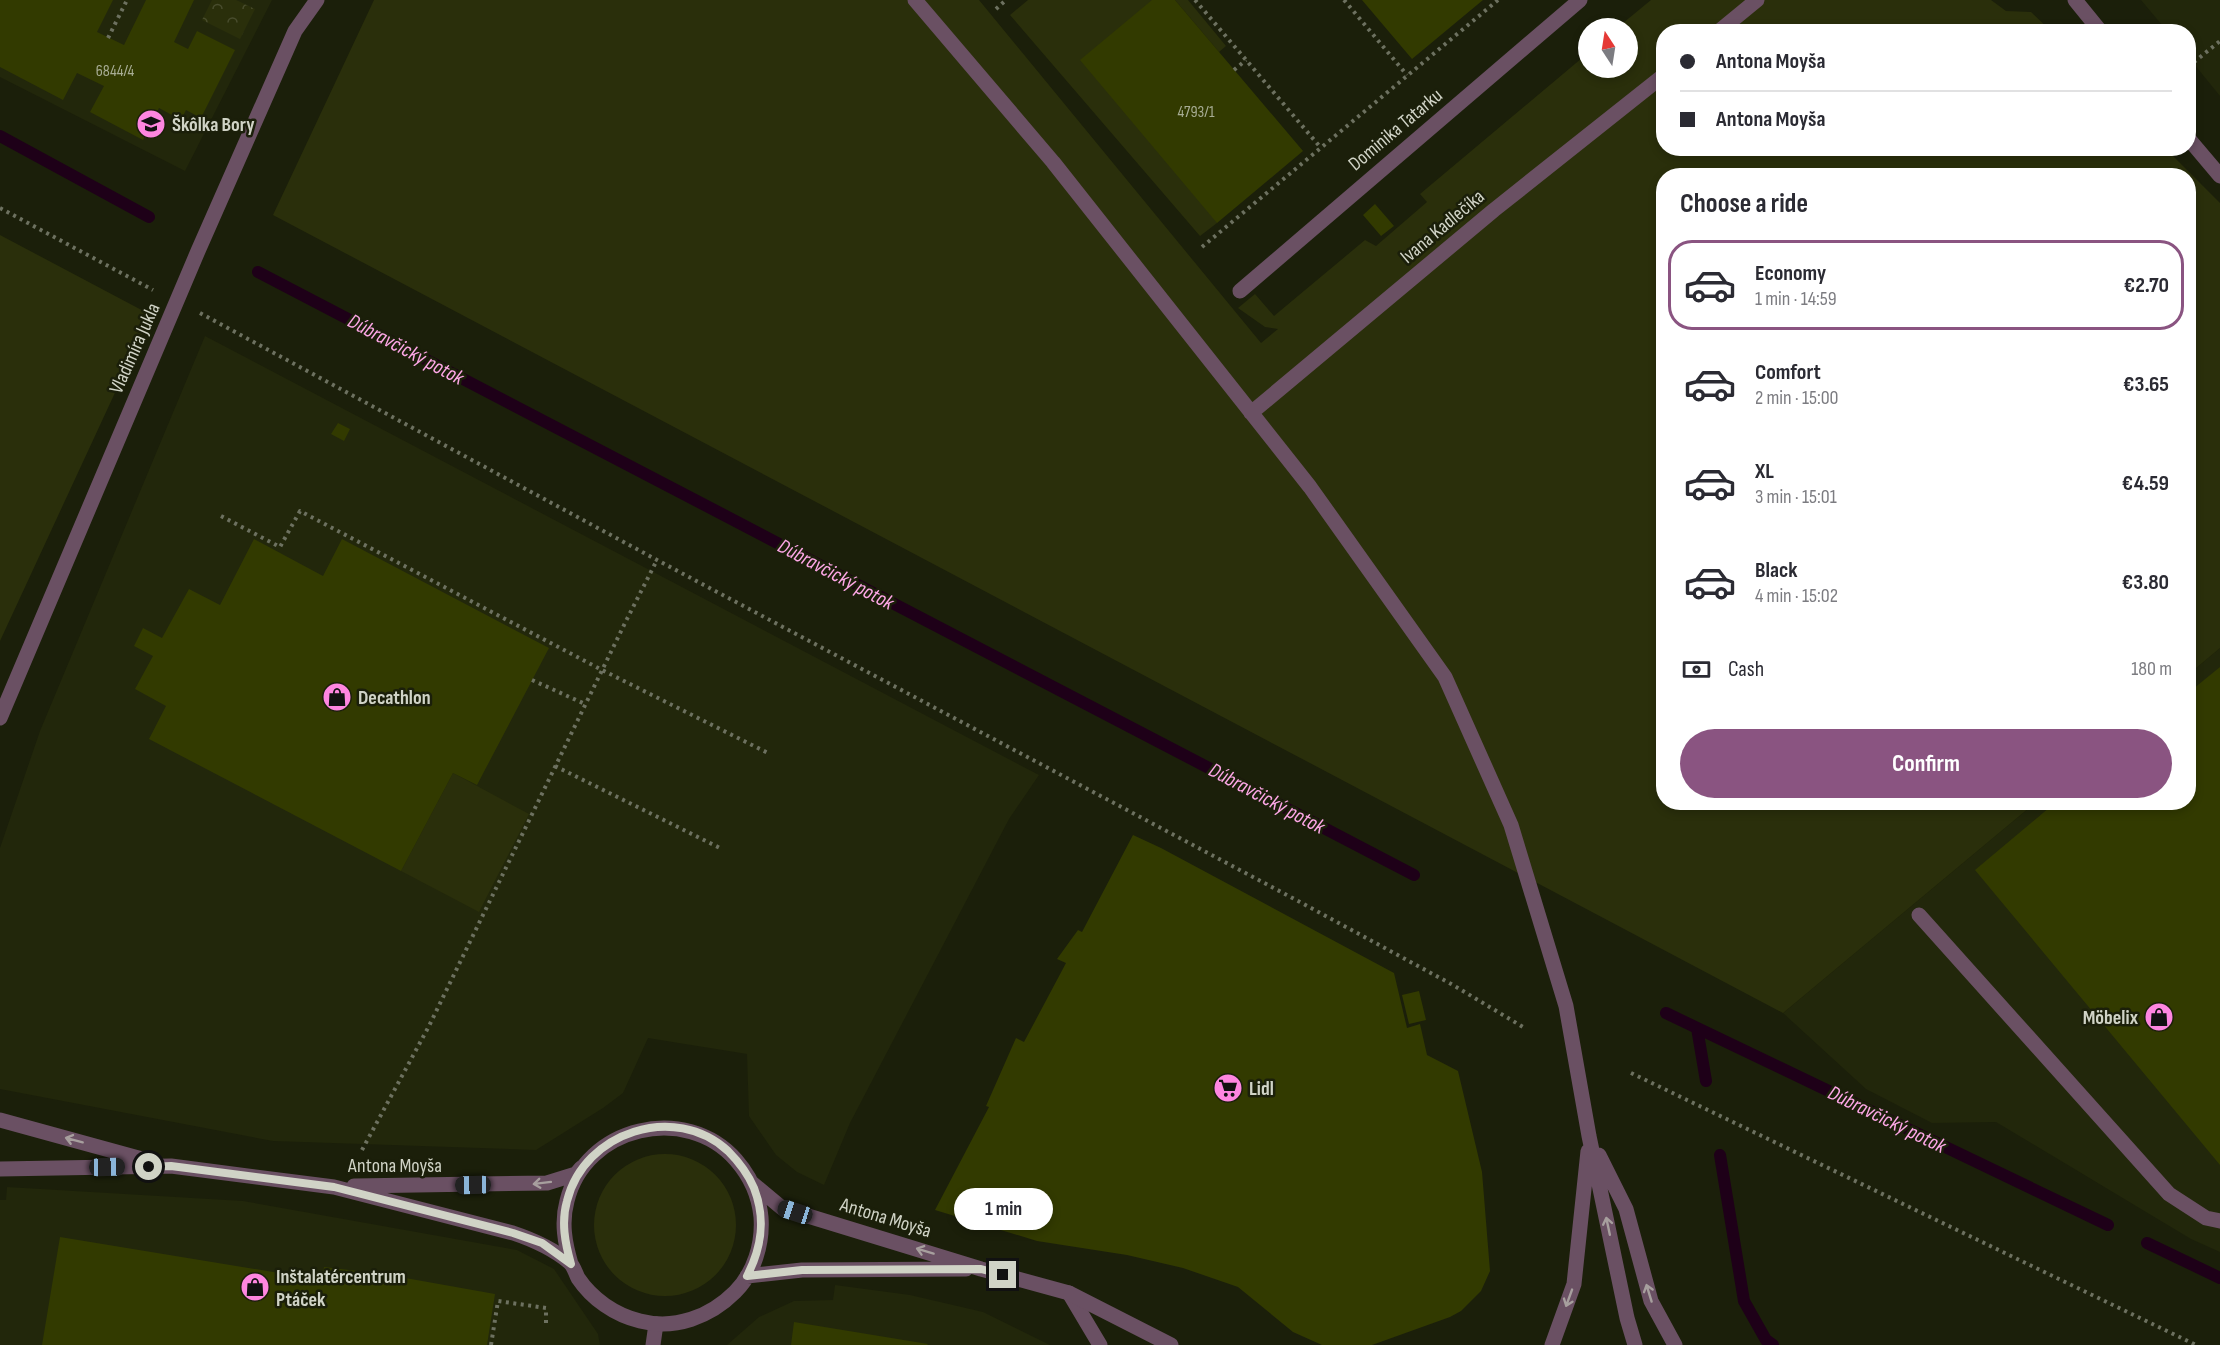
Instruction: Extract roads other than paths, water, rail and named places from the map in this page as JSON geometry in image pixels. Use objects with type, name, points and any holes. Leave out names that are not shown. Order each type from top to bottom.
[{"type":"street","name":"Vladimíra Jukla","points":[[0,718],[198,251],[295,31],[317,0]]},
{"type":"street","points":[[915,0],[1053,162],[1310,487],[1445,677],[1511,825],[1566,1006],[1589,1136],[1627,1318],[1635,1345]]},
{"type":"street","name":"Dominika Tatarku","points":[[1240,291],[1580,0]]},
{"type":"street","points":[[1728,24],[1757,0]]},
{"type":"street","points":[[2075,0],[2094,24]]},
{"type":"street","name":"Ivana Kadlečíka","points":[[1251,413],[1494,210],[1656,81]]},
{"type":"street","points":[[2196,148],[2220,176]]},
{"type":"street","points":[[1919,915],[2169,1194],[2206,1218],[2220,1221]]},
{"type":"street","name":"Antona Moyša","points":[[0,1120],[171,1166],[334,1187],[513,1233],[542,1243],[571,1264]]},
{"type":"street","points":[[652,1127],[671,1127],[691,1131],[723,1147],[744,1169],[752,1183],[760,1210],[761,1237],[754,1263],[728,1300],[701,1317],[686,1322],[656,1324],[625,1317],[611,1310],[587,1290],[571,1264],[564,1232],[567,1200],[573,1184],[591,1157],[610,1142],[632,1131],[652,1127]]},
{"type":"street","points":[[1552,1345],[1574,1284],[1589,1136]]},
{"type":"street","points":[[1589,1136],[1626,1209],[1651,1301],[1675,1345]]},
{"type":"street","name":"Antona Moyša","points":[[334,1187],[547,1183],[576,1174],[591,1157]]},
{"type":"street","name":"Antona Moyša","points":[[0,1169],[171,1166]]},
{"type":"street","name":"Antona Moyša","points":[[752,1183],[782,1208],[981,1269],[1069,1293],[1171,1345]]},
{"type":"street","name":"Antona Moyša","points":[[747,1276],[802,1270],[981,1269]]},
{"type":"street","points":[[1069,1293],[1100,1345]]},
{"type":"street","points":[[653,1345],[656,1324]]},
{"type":"street","name":"Antona Moyša","points":[[1140,1330],[1156,1345]]},
{"type":"waterway","name":"Dúbravčický potok","points":[[0,136],[149,217]]},
{"type":"waterway","name":"Dúbravčický potok","points":[[258,272],[1414,875]]},
{"type":"waterway","name":"Dúbravčický potok","points":[[1666,1013],[2108,1225]]},
{"type":"waterway","points":[[1697,1028],[1706,1081]]},
{"type":"waterway","points":[[1720,1155],[1744,1301],[1766,1340],[1773,1345]]},
{"type":"waterway","name":"Dúbravčický potok","points":[[2147,1243],[2220,1278]]},
{"type":"place","name":"Škôlka Bory","points":[[151,124]]},
{"type":"place","name":"Decathlon","points":[[337,697]]},
{"type":"place","name":"Möbelix","points":[[2159,1017]]},
{"type":"place","name":"Lidl","points":[[1228,1088]]},
{"type":"place","name":"Inštalatércentrum Ptáček","points":[[255,1287]]}]
